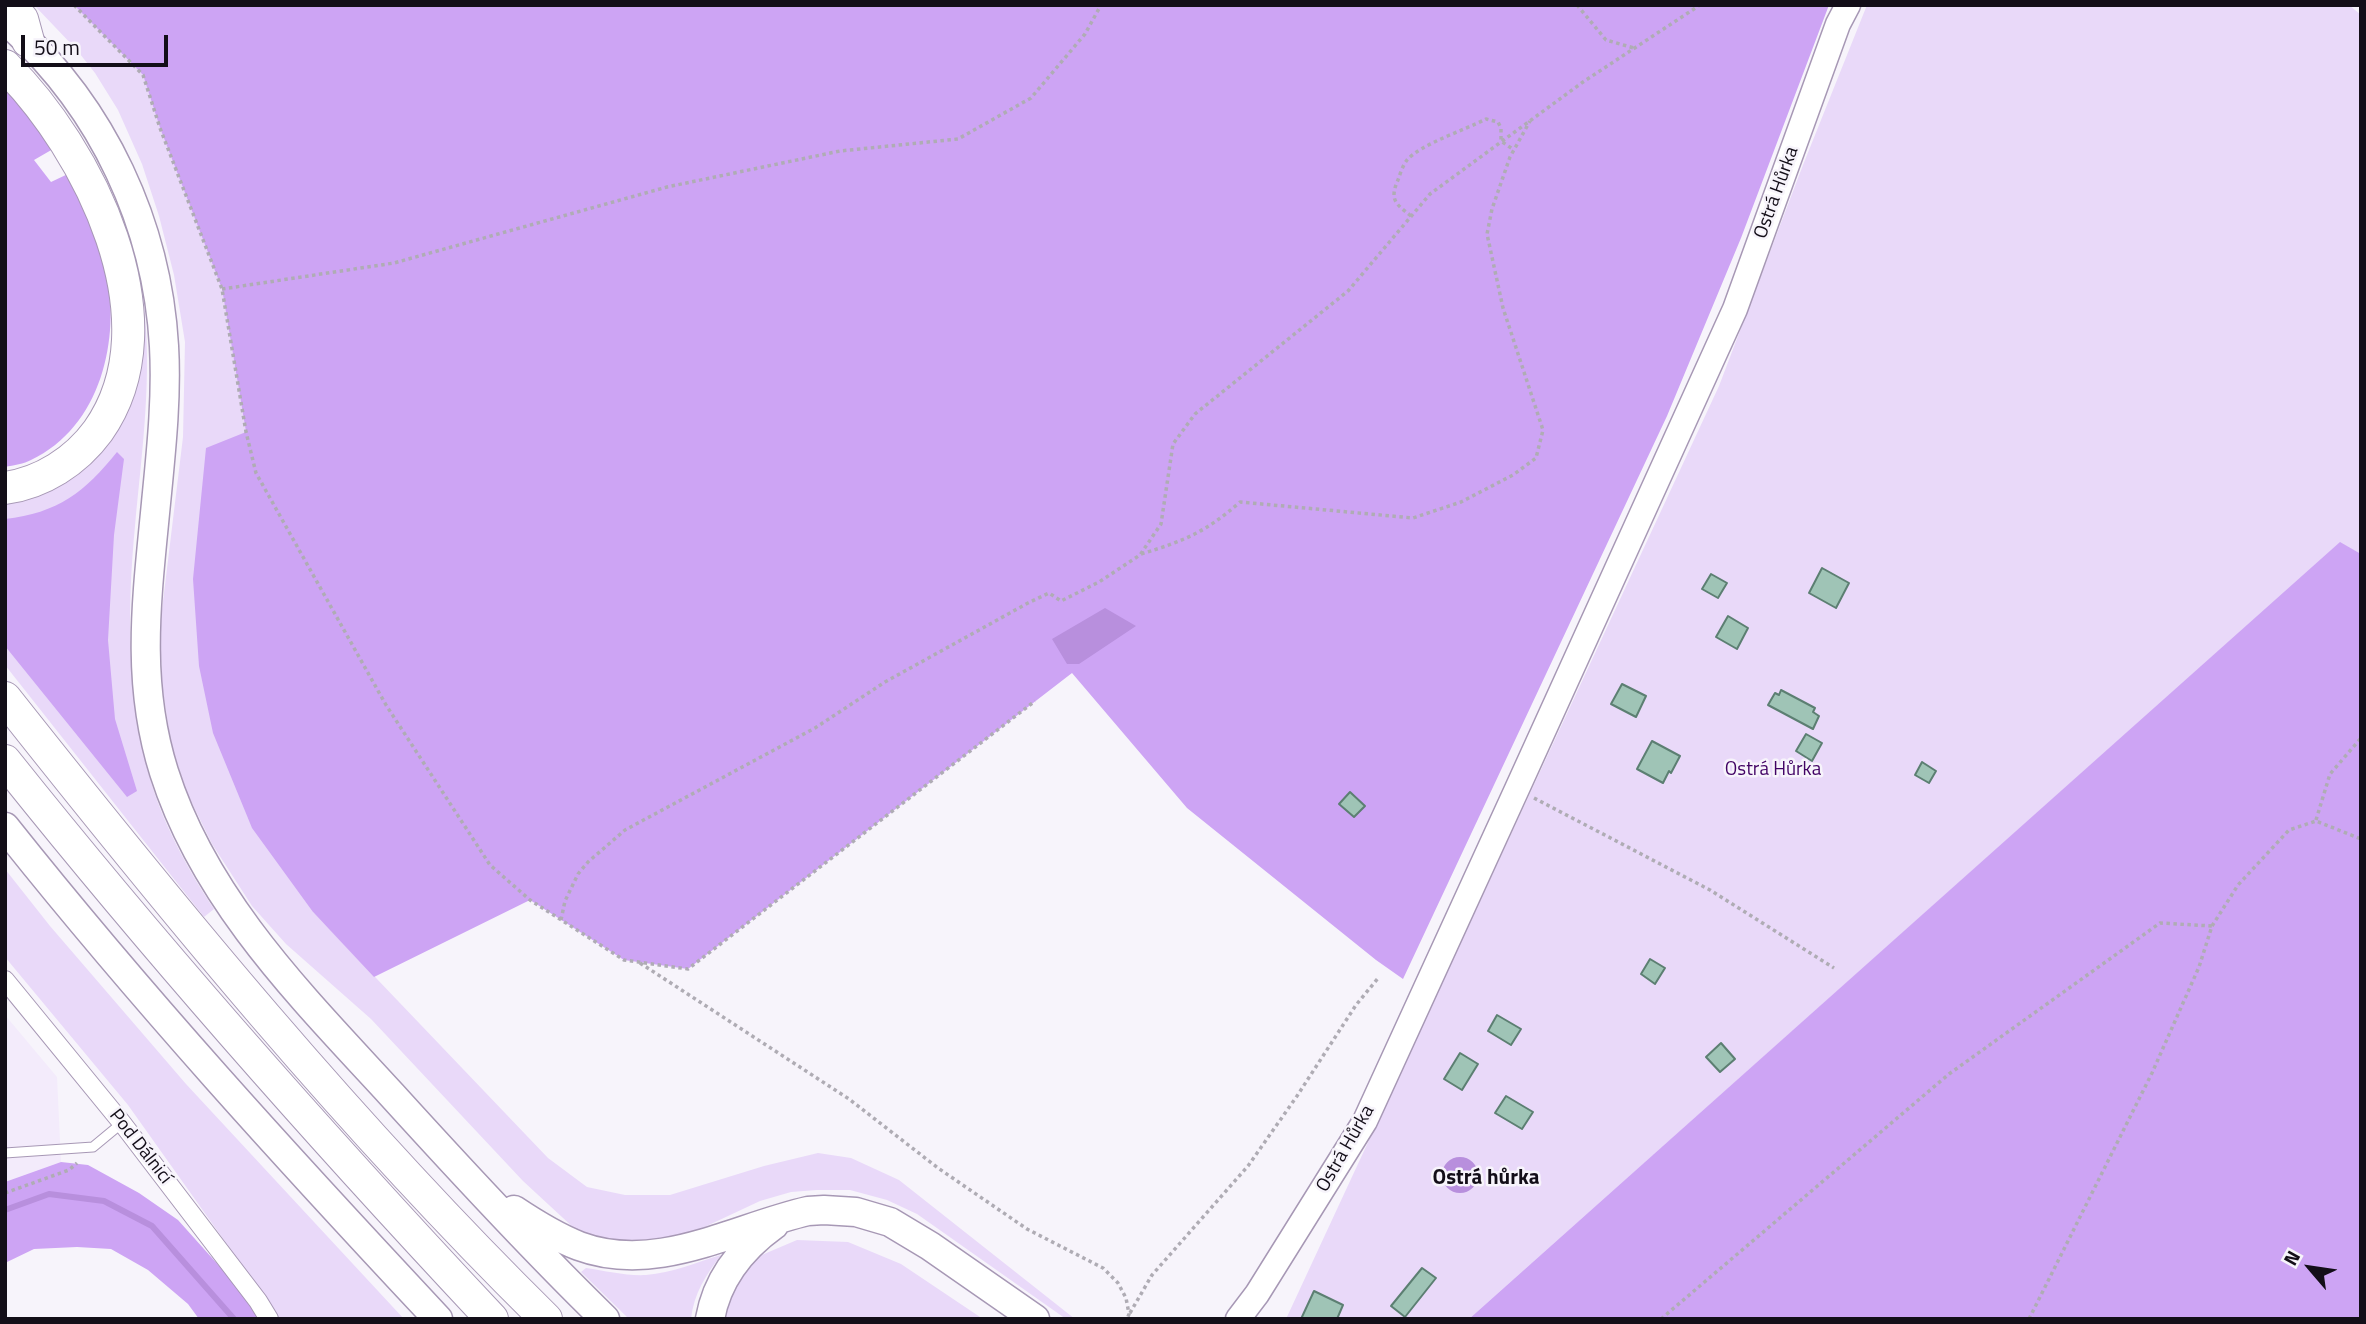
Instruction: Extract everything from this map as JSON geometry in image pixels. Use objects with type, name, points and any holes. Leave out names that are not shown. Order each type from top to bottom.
[{"type":"highway","points":[[8,5],[22,19],[17,30],[71,92],[108,148],[137,212],[156,281],[162,315],[164,384],[144,637],[149,707],[160,758],[173,799],[201,859],[237,917],[320,1016],[474,1183],[605,1319]]},
{"type":"highway","points":[[5,66],[38,102],[58,130],[93,192],[110,234],[123,282],[127,314],[126,364],[117,397],[92,439],[63,465],[46,475],[5,488]]},
{"type":"highway","points":[[5,698],[128,853],[292,1047],[410,1177],[545,1319]]},
{"type":"highway","points":[[5,761],[98,878],[262,1068],[492,1319]]},
{"type":"highway","points":[[5,827],[189,1047],[290,1161],[438,1319]]},
{"type":"highway","points":[[474,1183],[561,1238],[581,1247],[622,1255],[661,1254],[680,1250],[792,1215],[824,1210],[873,1216],[890,1222],[922,1241],[1035,1319]]},
{"type":"highway","points":[[710,1319],[717,1294],[734,1263],[762,1234],[792,1215]]},
{"type":"main road","name":"Ostrá Hůrka","points":[[1238,1319],[1257,1294],[1365,1121],[1735,309],[1847,5]]},
{"type":"street","name":"Pod Dálnicí","points":[[5,980],[122,1123],[269,1319]]},
{"type":"lane","points":[[5,1153],[93,1147],[122,1123]]},
{"type":"path","points":[[74,5],[143,75],[222,289],[246,432],[256,473],[386,705],[490,865],[530,900],[624,960],[688,969],[1035,701]]},
{"type":"path","points":[[222,289],[394,262],[667,187],[840,151],[958,139],[1031,98],[1085,34],[1101,5]]},
{"type":"path","points":[[1577,5],[1606,40],[1635,48]]},
{"type":"path","points":[[1140,555],[1161,524],[1173,444],[1195,414],[1348,290],[1430,194],[1531,119],[1700,5]]},
{"type":"path","points":[[1412,216],[1399,207],[1393,191],[1407,160],[1437,142],[1486,119],[1498,122],[1502,128],[1501,141]]},
{"type":"path","points":[[561,919],[565,901],[578,874],[625,830],[815,728],[885,682],[1028,603],[1049,593],[1061,601],[1099,582],[1140,555],[1183,542],[1220,519],[1240,502],[1413,518],[1461,502],[1513,475],[1536,458],[1543,430],[1503,309],[1487,234],[1492,209],[1514,150],[1531,119]]},
{"type":"path","points":[[1501,141],[1514,150]]},
{"type":"path","points":[[2316,821],[2330,774],[2361,738]]},
{"type":"path","points":[[1517,789],[1710,890],[1834,968]]},
{"type":"path","points":[[2029,1319],[2152,1073],[2199,967],[2212,926],[2238,885],[2290,830],[2316,821],[2361,839]]},
{"type":"path","points":[[1661,1319],[1949,1074],[2160,923],[2212,926]]},
{"type":"path","points":[[638,962],[849,1099],[938,1167],[1027,1229],[1103,1268],[1118,1283],[1126,1298],[1128,1317]]},
{"type":"path","points":[[1128,1317],[1152,1275],[1248,1166],[1356,1005],[1379,977]]},
{"type":"path","points":[[5,1193],[69,1170],[93,1147]]},
{"type":"shaded area","points":[[74,5],[1829,5],[1741,238],[1667,416],[1403,979],[1187,808],[1072,673],[688,969],[624,960],[530,900],[374,977],[313,912],[252,828],[213,733],[199,666],[193,579],[206,448],[246,432],[222,289],[160,128],[143,75]]},
{"type":"shaded area","points":[[5,89],[18,101],[53,149],[34,160],[51,182],[70,173],[91,220],[106,269],[110,324],[100,378],[89,404],[74,426],[55,445],[31,460],[5,467]]},
{"type":"shaded area","points":[[117,452],[124,459],[114,535],[108,640],[115,719],[137,791],[127,797],[5,646],[5,519],[40,512],[69,498],[93,478]]},
{"type":"shaded area","points":[[2340,542],[2361,554],[2361,1319],[1469,1319]]},
{"type":"shaded area","points":[[1105,608],[1136,626],[1079,664],[1067,664],[1052,639]]},
{"type":"shaded area","points":[[5,1015],[57,1077],[61,1162],[5,1182]]},
{"type":"shaded area","points":[[1460,1157],[1472,1163],[1478,1175],[1472,1187],[1460,1193],[1448,1187],[1442,1175],[1448,1163]]},
{"type":"shaded area","points":[[61,1162],[88,1165],[139,1193],[178,1220],[247,1297],[259,1319],[199,1319],[188,1304],[148,1270],[111,1249],[34,1249],[5,1263],[5,1182]]},
{"type":"green space","points":[[34,5],[74,5],[143,75],[160,128],[222,289],[246,432],[313,912],[548,1158],[587,1187],[625,1195],[670,1195],[764,1166],[818,1153],[851,1158],[899,1180],[1075,1319],[1066,1319],[917,1214],[887,1200],[850,1190],[791,1192],[760,1201],[696,1231],[652,1246],[618,1245],[576,1230],[523,1181],[371,1019],[286,944],[252,906],[212,844],[187,793],[171,744],[162,684],[160,626],[183,437],[185,342],[174,275],[142,164],[118,110],[76,49]]},
{"type":"green space","points":[[1867,5],[2349,5],[2361,15],[2361,554],[2340,543],[1469,1319],[1286,1319],[1719,386]]},
{"type":"green space","points":[[143,298],[147,384],[130,620],[136,714],[154,793],[176,844],[214,909],[204,917],[5,665],[5,501],[98,453],[125,417],[140,374],[142,333],[137,299]]},
{"type":"green space","points":[[5,869],[50,926],[186,1084],[404,1319],[280,1319],[128,1105],[5,957]]},
{"type":"green space","points":[[797,1240],[848,1242],[901,1264],[983,1319],[722,1319],[728,1288],[757,1257]]},
{"type":"green space","points":[[721,1255],[702,1285],[691,1319],[629,1319],[581,1272],[586,1268],[631,1275],[656,1274]]},
{"type":"building","points":[[1822,568],[1849,583],[1836,608],[1809,593]]},
{"type":"building","points":[[1711,574],[1727,583],[1718,598],[1702,589]]},
{"type":"building","points":[[1728,616],[1748,628],[1737,649],[1716,637]]},
{"type":"building","points":[[1622,684],[1646,696],[1636,717],[1611,704]]},
{"type":"building","points":[[1781,690],[1815,708],[1813,712],[1819,716],[1813,729],[1768,705],[1775,693],[1779,695]]},
{"type":"building","points":[[1806,734],[1822,743],[1812,761],[1796,751]]},
{"type":"building","points":[[1652,741],[1680,756],[1663,783],[1637,769]]},
{"type":"building","points":[[1922,762],[1936,771],[1929,783],[1915,775]]},
{"type":"building","points":[[1350,792],[1365,806],[1354,817],[1339,804]]},
{"type":"building","points":[[1650,959],[1665,968],[1655,984],[1641,974]]},
{"type":"building","points":[[1497,1015],[1521,1029],[1511,1045],[1488,1031]]},
{"type":"building","points":[[1721,1043],[1735,1059],[1720,1072],[1706,1057]]},
{"type":"building","points":[[1460,1053],[1478,1064],[1462,1090],[1444,1079]]},
{"type":"building","points":[[1506,1096],[1533,1112],[1522,1129],[1495,1113]]},
{"type":"building","points":[[1422,1268],[1436,1278],[1405,1317],[1391,1306]]},
{"type":"building","points":[[1314,1291],[1343,1305],[1337,1319],[1301,1319]]},
{"type":"waterway","points":[[5,1210],[49,1194],[104,1201],[152,1226],[234,1319]]},
{"type":"district","name":"Ostrá hůrka","points":[[1486,1179]]}]
